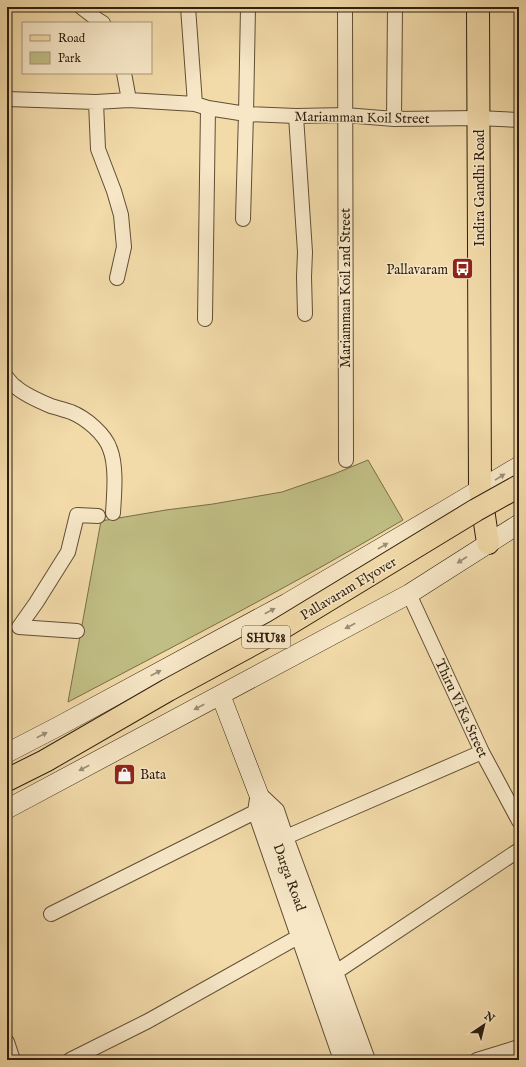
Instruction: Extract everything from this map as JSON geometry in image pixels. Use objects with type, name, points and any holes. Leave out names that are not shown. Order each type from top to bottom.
[{"type":"main road","name":"Indira Gandhi Road","points":[[478,7],[480,489],[488,544]]},
{"type":"main road","name":"Pallavaram Flyover","points":[[7,780],[277,631],[476,510],[519,486]]},
{"type":"main road","name":"Pallavaram Flyover","points":[[7,792],[48,772],[229,669],[519,499]]},
{"type":"street","points":[[81,7],[101,22]]},
{"type":"street","points":[[188,7],[201,106],[205,319]]},
{"type":"street","points":[[243,219],[248,7]]},
{"type":"street","name":"Mariamman Koil 2nd Street","points":[[345,7],[346,460]]},
{"type":"street","points":[[394,119],[395,7]]},
{"type":"street","points":[[124,74],[130,100]]},
{"type":"street","name":"Mariamman Koil Street","points":[[7,99],[96,102],[130,100],[201,106],[246,114],[296,116],[345,115],[394,119],[478,118],[519,120]]},
{"type":"street","points":[[96,102],[98,149],[121,215],[124,247],[117,278]]},
{"type":"street","points":[[296,116],[305,252],[305,314]]},
{"type":"street","points":[[7,378],[16,387],[31,397],[88,421],[100,432],[110,449],[114,470],[113,514]]},
{"type":"street","points":[[7,753],[287,602],[519,466]]},
{"type":"street","points":[[77,631],[19,627],[68,552],[77,515],[98,516]]},
{"type":"street","points":[[7,810],[409,594],[519,524]]},
{"type":"street","name":"Thiru Vi Ka Street","points":[[409,594],[482,752],[519,821]]},
{"type":"street","name":"Darga Road","points":[[221,696],[327,978],[354,1060]]},
{"type":"street","points":[[286,837],[482,752]]},
{"type":"street","points":[[258,792],[255,812],[341,1060]]},
{"type":"street","points":[[258,792],[277,810],[368,1060]]},
{"type":"street","points":[[51,914],[255,812]]},
{"type":"street","points":[[336,972],[519,850]]},
{"type":"street","points":[[70,1060],[148,1022],[298,938]]},
{"type":"street","points":[[7,1042],[13,1060]]},
{"type":"street","points":[[478,1060],[519,1047]]},
{"type":"green space","points":[[368,460],[403,520],[278,591],[68,702],[101,521],[282,492],[334,474]]},
{"type":"place","name":"Pallavaram","points":[[463,269]]},
{"type":"place","name":"Bata","points":[[125,774]]}]
